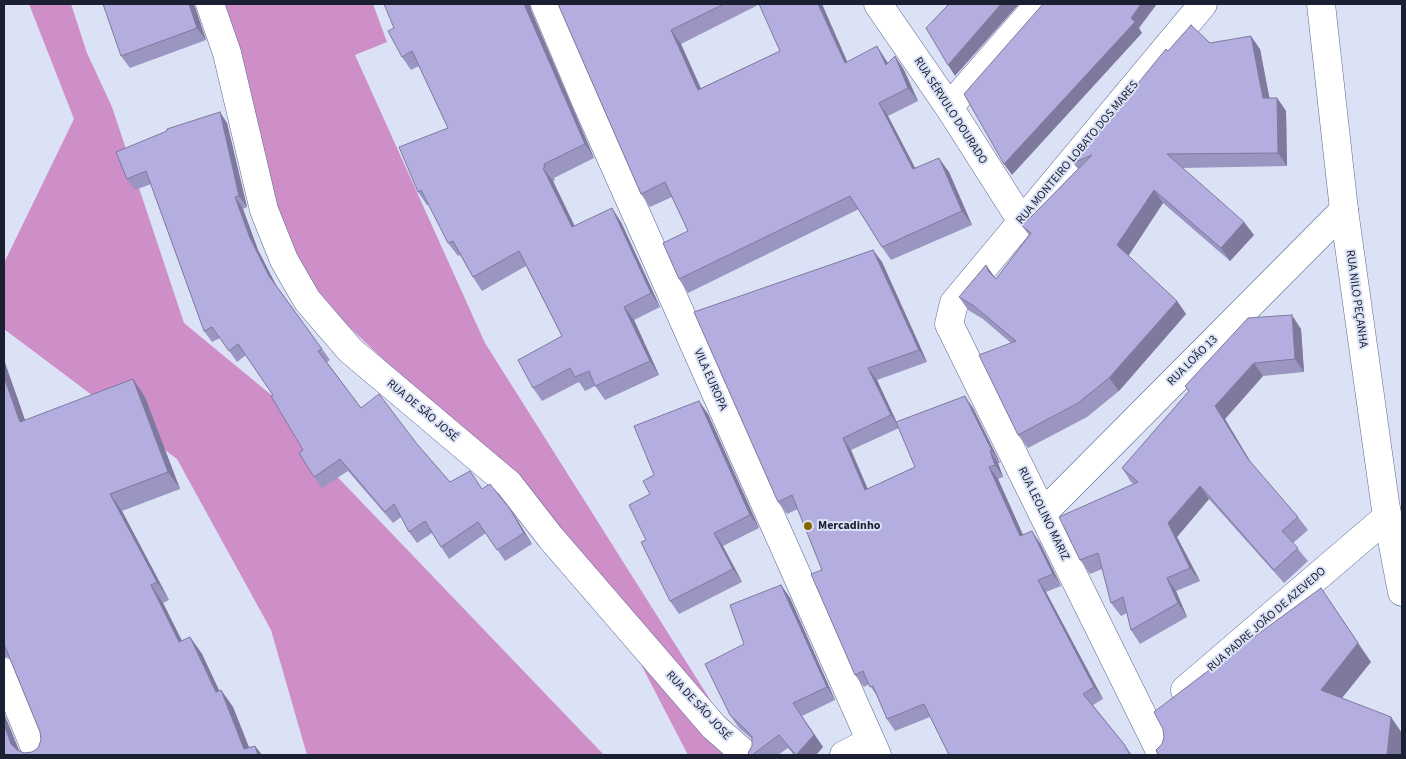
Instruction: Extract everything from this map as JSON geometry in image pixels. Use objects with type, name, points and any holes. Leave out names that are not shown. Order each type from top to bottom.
[{"type":"street","name":"RUA DE SÃO JOSÉ","points":[[210,4],[227,53],[264,210],[284,260],[307,300],[350,350],[509,484],[551,538],[714,727],[746,755]]},
{"type":"street","name":"VILA EUROPA","points":[[545,4],[874,748]]},
{"type":"street","name":"RUA SÉRVULO DOURADO","points":[[878,4],[949,107],[1022,220]]},
{"type":"street","points":[[949,107],[1040,4]]},
{"type":"street","name":"RUA MONTEIRO LOBATO DOS MARES","points":[[954,303],[1203,4]]},
{"type":"street","name":"RUA NILO PEÇANHA","points":[[1321,4],[1344,210],[1387,517],[1402,592]]},
{"type":"street","name":"RUA LOÃO 13","points":[[1043,513],[1344,210]]},
{"type":"street","name":"RUA LEOLINO MARIZ","points":[[954,303],[949,324],[1162,755]]},
{"type":"street","name":"RUA PADRE JOÃO DE AZEVEDO","points":[[1146,724],[1387,517]]},
{"type":"street","points":[[4,672],[38,755]]},
{"type":"street","points":[[844,755],[874,748]]},
{"type":"shaded area","points":[[29,4],[71,4],[87,53],[112,107],[184,323],[275,398],[278,408],[326,465],[604,755],[307,755],[271,630],[177,459],[4,329],[4,263],[74,119]]},
{"type":"shaded area","points":[[213,4],[373,4],[387,42],[355,55],[485,343],[745,755],[688,755],[619,622],[400,375],[310,290],[269,204]]},
{"type":"building","points":[[103,4],[189,4],[197,28],[121,56]]},
{"type":"building","points":[[384,4],[524,4],[585,144],[544,164],[545,167],[543,168],[572,227],[612,208],[651,293],[624,307],[650,361],[595,386],[589,371],[575,377],[570,368],[533,388],[518,360],[562,336],[519,251],[473,277],[453,241],[448,243],[421,190],[418,192],[399,147],[448,128],[412,51],[402,57],[388,31],[394,28]]},
{"type":"building","points":[[558,4],[724,4],[671,30],[698,90],[780,51],[759,4],[818,4],[845,63],[877,46],[886,65],[895,56],[908,88],[879,103],[913,169],[939,158],[962,211],[882,247],[850,196],[679,279],[663,243],[688,231],[665,182],[641,194]]},
{"type":"building","points":[[949,4],[1001,4],[948,65],[926,28]]},
{"type":"building","points":[[1043,4],[1141,4],[1131,18],[1135,22],[1004,164],[964,94]]},
{"type":"building","points":[[1191,25],[1210,43],[1251,36],[1263,98],[1277,98],[1278,153],[1167,154],[1244,222],[1221,248],[1154,190],[1117,245],[1177,301],[1109,378],[1078,403],[1018,435],[979,355],[1016,341],[974,306],[959,297],[986,265],[989,272],[996,279],[1031,233],[1022,226],[1092,155],[1073,163],[1166,49],[1168,51]]},
{"type":"building","points":[[220,112],[239,196],[235,197],[250,238],[269,276],[322,349],[318,351],[361,408],[379,394],[417,444],[450,482],[470,471],[482,489],[490,484],[510,509],[524,533],[497,550],[478,522],[441,547],[425,521],[409,532],[394,504],[385,512],[340,459],[314,477],[299,453],[303,450],[271,396],[273,395],[238,344],[229,351],[212,327],[204,331],[146,171],[127,179],[116,152],[167,131],[167,129]]},
{"type":"building","points":[[873,250],[919,350],[868,368],[891,415],[843,438],[865,490],[915,467],[896,422],[965,396],[992,451],[990,451],[995,465],[989,467],[1020,536],[1032,531],[1053,574],[1038,580],[1094,687],[1083,694],[1124,744],[1130,755],[949,755],[924,704],[887,719],[873,686],[870,687],[863,671],[855,675],[811,574],[822,570],[792,495],[778,502],[694,312]]},
{"type":"building","points":[[1292,315],[1295,359],[1254,363],[1215,406],[1248,459],[1298,517],[1282,531],[1298,548],[1274,570],[1200,486],[1168,523],[1190,568],[1167,578],[1178,603],[1131,630],[1123,597],[1111,603],[1098,553],[1080,560],[1059,517],[1138,482],[1122,468],[1189,391],[1185,386],[1248,318]]},
{"type":"building","points":[[4,377],[20,422],[133,379],[168,472],[110,494],[157,582],[151,585],[179,642],[190,637],[216,692],[221,690],[244,749],[255,746],[258,755],[4,755],[4,725],[11,744],[17,750],[24,753],[32,752],[38,748],[41,740],[40,732],[4,645]]},
{"type":"building","points":[[699,401],[750,515],[714,533],[733,569],[670,601],[641,542],[646,540],[629,505],[650,494],[643,481],[654,475],[634,426]]},
{"type":"building","points":[[781,585],[827,687],[793,703],[814,735],[796,755],[779,735],[750,755],[748,753],[752,746],[752,737],[730,715],[705,664],[744,644],[730,605]]},
{"type":"building","points":[[1321,588],[1358,643],[1321,690],[1391,717],[1387,755],[1158,755],[1156,750],[1162,744],[1164,737],[1163,729],[1154,712]]},
{"type":"place","name":"Mercadinho","points":[[808,526]]}]
